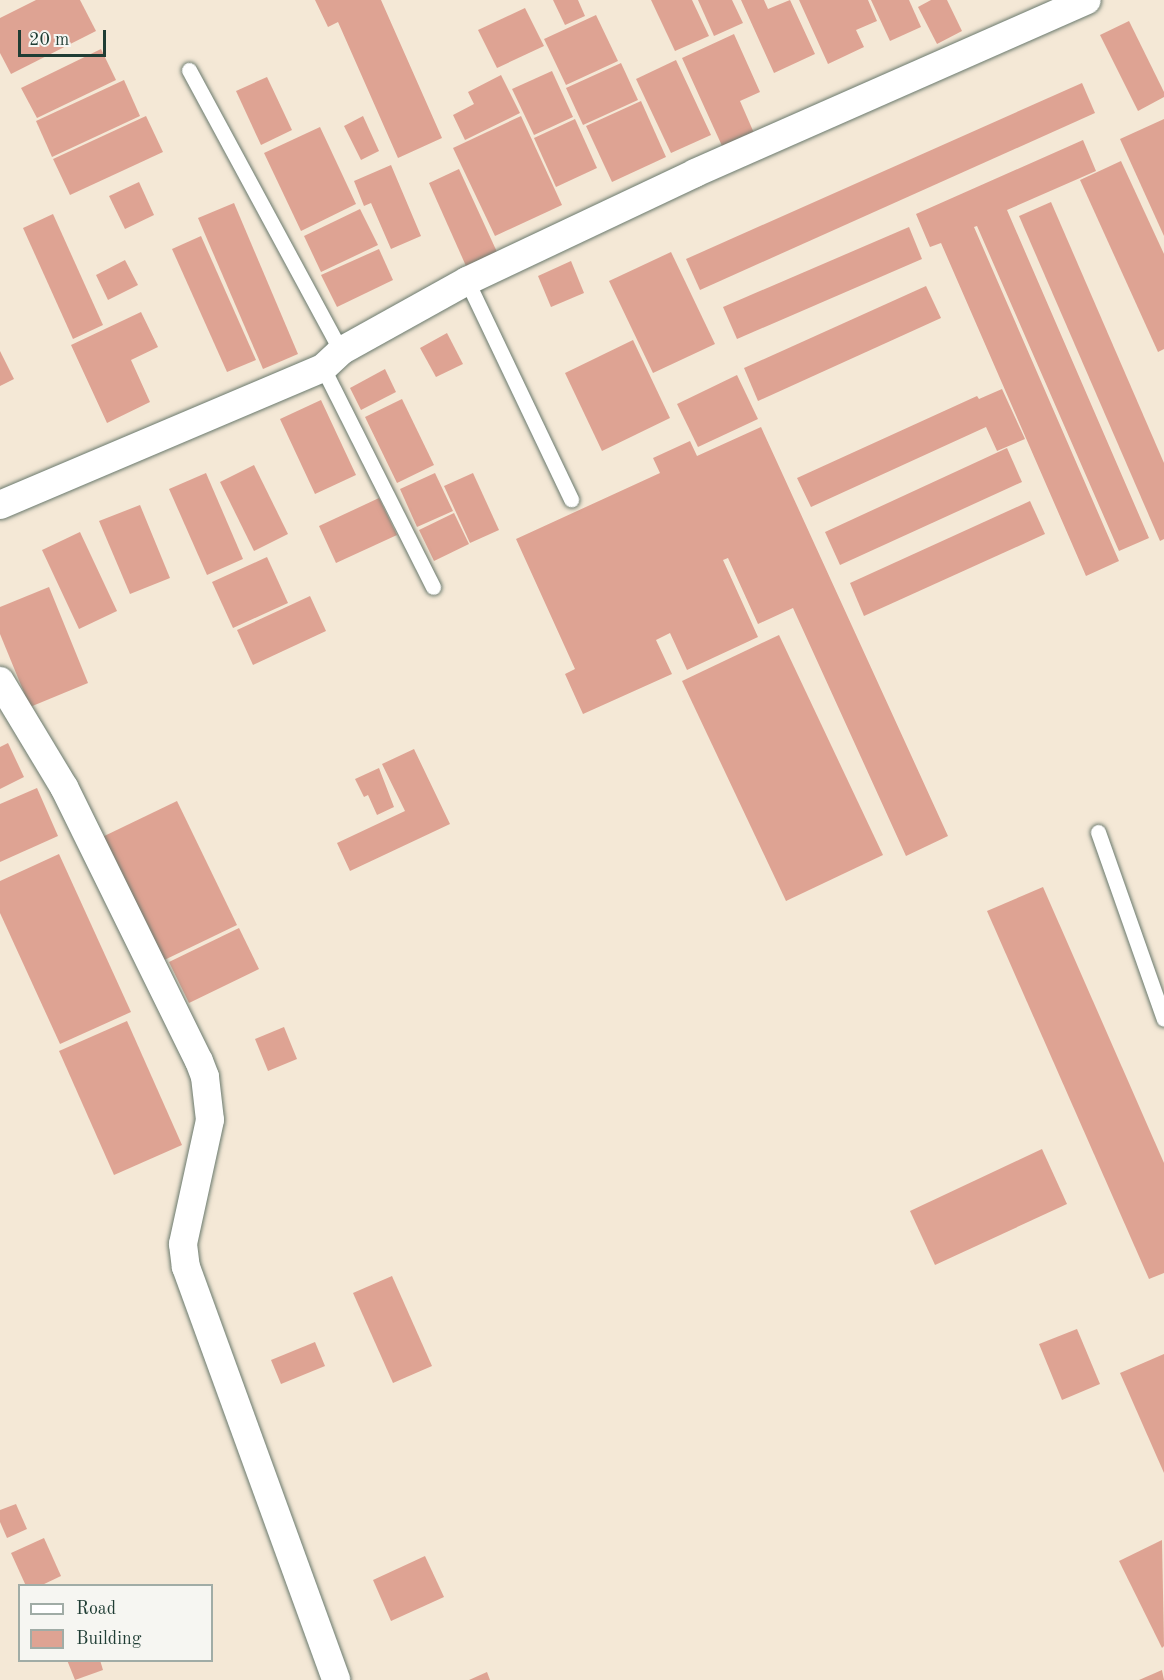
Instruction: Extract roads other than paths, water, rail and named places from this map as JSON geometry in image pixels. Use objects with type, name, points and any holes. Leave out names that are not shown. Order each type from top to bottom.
[{"type":"street","points":[[0,505],[332,360],[467,281],[695,173],[1087,0]]},
{"type":"street","points":[[0,681],[64,787],[205,1077],[210,1120],[183,1244],[186,1267],[336,1680]]},
{"type":"lane","points":[[189,70],[332,360],[434,587]]},
{"type":"lane","points":[[467,281],[571,499]]},
{"type":"lane","points":[[1098,832],[1164,1019]]}]
